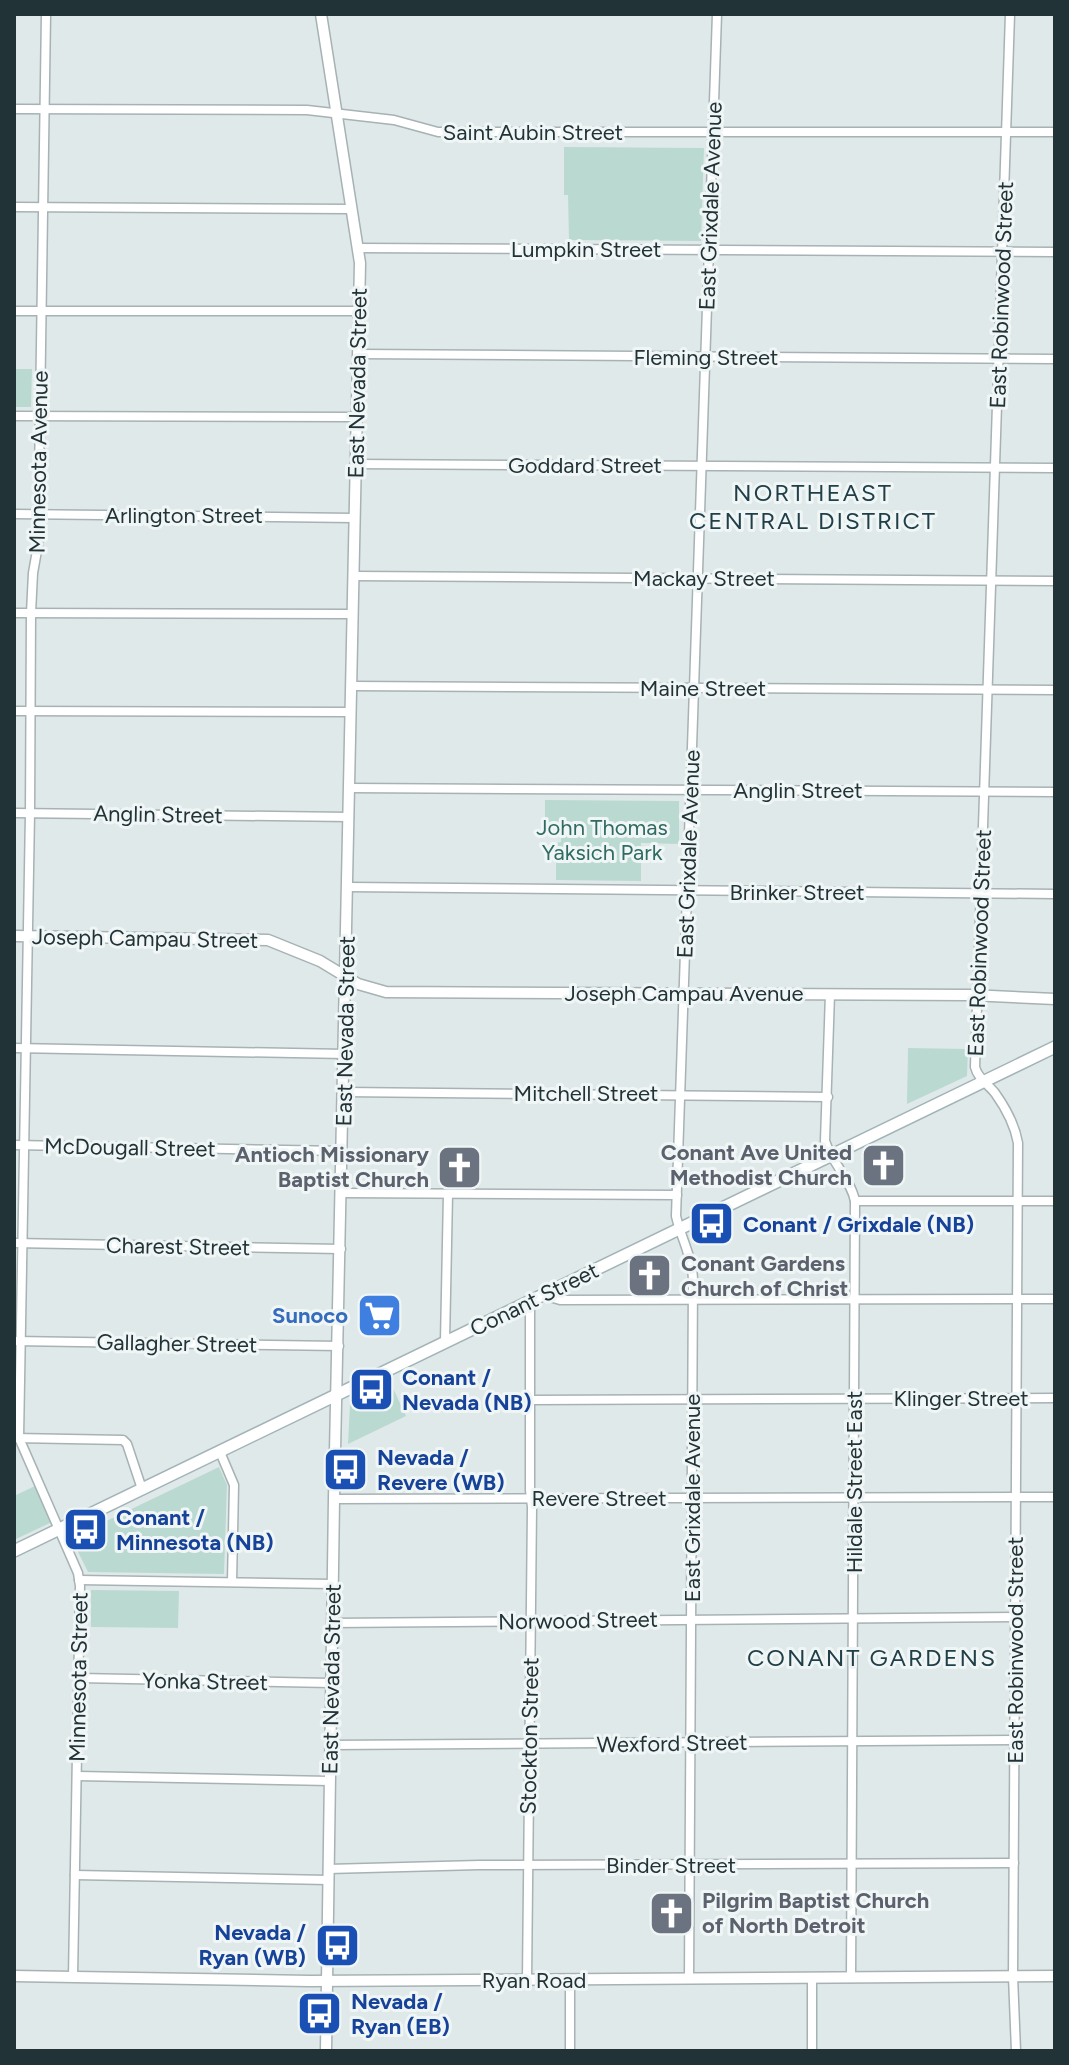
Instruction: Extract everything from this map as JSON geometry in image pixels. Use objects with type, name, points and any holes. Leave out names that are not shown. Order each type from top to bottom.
[{"type":"main road","name":"Conant Street","points":[[14,1551],[1055,1047]]},
{"type":"street","name":"Minnesota Avenue","points":[[17,1341],[19,1146],[25,1048],[30,813],[31,613],[38,545],[46,14]]},
{"type":"street","name":"East Nevada Street","points":[[321,14],[358,248],[359,311],[334,1499],[326,2051]]},
{"type":"street","name":"East Grixdale Avenue","points":[[689,1979],[693,1261],[676,1216],[717,14]]},
{"type":"street","name":"East Robinwood Street","points":[[1010,14],[975,1067],[983,1081],[995,1092],[1017,1136],[1013,1976],[1016,2051]]},
{"type":"street","name":"Saint Aubin Street","points":[[14,109],[307,110],[394,120],[438,132],[1055,132]]},
{"type":"street","points":[[14,207],[351,209]]},
{"type":"street","name":"Lumpkin Street","points":[[358,248],[1055,252]]},
{"type":"street","points":[[14,311],[359,311]]},
{"type":"street","name":"Fleming Street","points":[[358,354],[1055,359]]},
{"type":"street","points":[[14,416],[356,417]]},
{"type":"street","name":"Goddard Street","points":[[355,464],[1055,468]]},
{"type":"street","name":"Arlington Street","points":[[14,514],[354,518]]},
{"type":"street","name":"Mackay Street","points":[[353,576],[1055,581]]},
{"type":"street","points":[[14,613],[352,614]]},
{"type":"street","name":"Maine Street","points":[[352,686],[1055,690]]},
{"type":"street","points":[[14,711],[351,712]]},
{"type":"street","name":"Anglin Street","points":[[350,788],[1055,792]]},
{"type":"street","name":"Anglin Street","points":[[14,813],[349,817]]},
{"type":"street","name":"Brinker Street","points":[[348,887],[1055,894]]},
{"type":"street","name":"Joseph Campau Street","points":[[14,936],[263,939],[320,961]]},
{"type":"street","name":"Joseph Campau Avenue","points":[[320,961],[346,978],[386,992],[977,995],[1055,999]]},
{"type":"street","name":"Hildale Street East","points":[[830,994],[825,1141],[855,1201],[851,1978]]},
{"type":"street","points":[[14,1048],[345,1054]]},
{"type":"street","name":"Mitchell Street","points":[[344,1092],[827,1096]]},
{"type":"street","name":"McDougall Street","points":[[19,1146],[343,1151]]},
{"type":"street","points":[[342,1193],[677,1195]]},
{"type":"street","points":[[445,1342],[448,1194]]},
{"type":"street","points":[[855,1201],[1055,1201]]},
{"type":"street","name":"Charest Street","points":[[18,1243],[341,1249]]},
{"type":"street","points":[[542,1295],[560,1300],[1055,1299]]},
{"type":"street","name":"Stockton Street","points":[[527,1980],[531,1621],[530,1301]]},
{"type":"street","name":"Gallagher Street","points":[[17,1341],[339,1346]]},
{"type":"street","name":"Minnesota Street","points":[[17,1341],[16,1438],[59,1529],[79,1580],[73,1977]]},
{"type":"street","name":"Klinger Street","points":[[530,1400],[1055,1398]]},
{"type":"street","points":[[16,1438],[123,1440],[142,1489]]},
{"type":"street","points":[[220,1452],[234,1485],[232,1582]]},
{"type":"street","name":"Revere Street","points":[[334,1499],[1055,1497]]},
{"type":"street","points":[[79,1580],[333,1584]]},
{"type":"street","name":"Norwood Street","points":[[332,1623],[1015,1617]]},
{"type":"street","name":"Yonka Street","points":[[79,1678],[331,1683]]},
{"type":"street","name":"Wexford Street","points":[[330,1745],[1014,1740]]},
{"type":"street","points":[[77,1776],[330,1781]]},
{"type":"street","name":"Binder Street","points":[[75,1875],[328,1875],[527,1866],[1014,1863]]},
{"type":"street","name":"Ryan Road","points":[[14,1976],[326,1981],[1055,1976]]},
{"type":"street","points":[[812,1978],[812,2051]]},
{"type":"street","points":[[570,1980],[570,2051]]},
{"type":"green space","points":[[564,147],[704,148],[701,241],[569,240],[568,195],[564,195]]},
{"type":"green space","points":[[14,369],[32,369],[31,407],[14,407]]},
{"type":"green space","name":"John Thomas Yaksich Park","points":[[545,800],[679,801],[679,844],[641,843],[641,881],[556,880],[556,843],[561,842],[561,827],[545,826]]},
{"type":"green space","points":[[908,1048],[968,1049],[967,1076],[907,1104]]},
{"type":"green space","points":[[391,1384],[406,1416],[348,1444],[350,1404]]},
{"type":"green space","points":[[219,1467],[227,1485],[224,1574],[88,1572],[71,1538]]},
{"type":"green space","points":[[35,1486],[52,1522],[14,1540],[14,1496]]},
{"type":"green space","points":[[91,1590],[179,1591],[178,1628],[91,1627]]},
{"type":"place","name":"Conant Ave United Methodist Church","points":[[883,1165]]},
{"type":"place","name":"Antioch Missionary Baptist Church","points":[[460,1167]]},
{"type":"place","name":"Conant / Grixdale (NB)","points":[[712,1224]]},
{"type":"place","name":"Conant Gardens Church of Christ","points":[[650,1276]]},
{"type":"place","name":"Sunoco","points":[[379,1315]]},
{"type":"place","name":"Conant / Nevada (NB)","points":[[371,1390]]},
{"type":"place","name":"Nevada / Revere (WB)","points":[[346,1470]]},
{"type":"place","name":"Conant / Minnesota (NB)","points":[[85,1530]]},
{"type":"place","name":"Pilgrim Baptist Church of North Detroit","points":[[671,1913]]},
{"type":"place","name":"Nevada / Ryan (WB)","points":[[337,1945]]},
{"type":"place","name":"Nevada / Ryan (EB)","points":[[320,2014]]},
{"type":"district","name":"NORTHEAST CENTRAL DISTRICT","points":[[813,507]]},
{"type":"district","name":"CONANT GARDENS","points":[[872,1658]]}]
